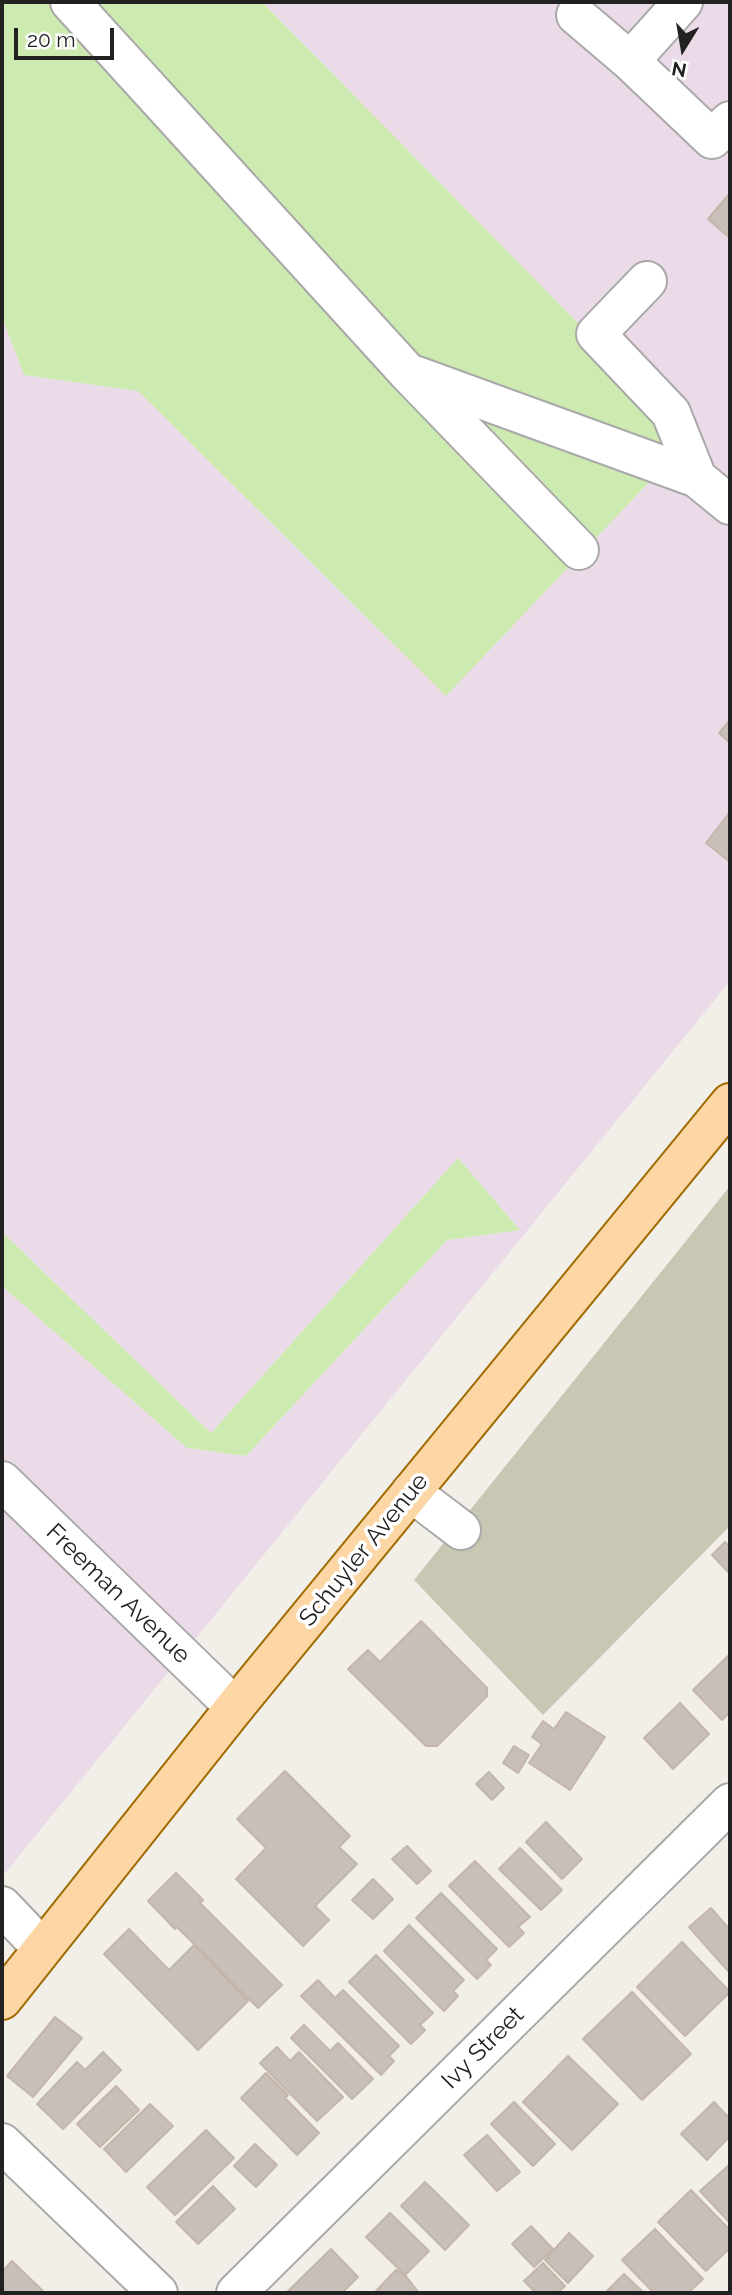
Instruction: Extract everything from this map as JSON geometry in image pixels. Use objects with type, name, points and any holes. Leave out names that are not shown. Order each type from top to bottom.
[{"type":"main road","name":"Schuyler Avenue","points":[[2,2000],[235,1707],[730,1103]]},
{"type":"street","points":[[70,2],[408,373],[579,550]]},
{"type":"street","points":[[630,61],[683,2]]},
{"type":"street","points":[[576,15],[630,61],[712,139],[730,121]]},
{"type":"street","points":[[647,281],[596,334],[671,413],[697,478]]},
{"type":"street","points":[[408,373],[697,478],[730,505]]},
{"type":"street","name":"Freeman Avenue","points":[[2,1481],[235,1707]]},
{"type":"street","points":[[411,1492],[461,1530]]},
{"type":"street","name":"Ivy Street","points":[[236,2293],[730,1803]]},
{"type":"street","points":[[2,1906],[42,1948]]},
{"type":"street","points":[[2,2143],[158,2293]]},
{"type":"shaded area","points":[[262,2],[730,2],[730,981],[2,1877],[2,1286],[187,1448],[246,1456],[447,1240],[520,1230],[458,1158],[211,1433],[2,1232],[2,317],[24,375],[138,391],[446,695],[691,438]]},
{"type":"shaded area","points":[[730,1186],[730,1526],[543,1715],[414,1580]]},
{"type":"green space","points":[[2,2],[262,2],[691,438],[446,696],[138,391],[24,375],[2,317]]},
{"type":"green space","points":[[458,1158],[520,1230],[447,1240],[246,1456],[187,1448],[2,1286],[2,1232],[211,1433]]},
{"type":"building","points":[[730,193],[730,238],[708,219]]},
{"type":"building","points":[[730,720],[730,743],[719,733]]},
{"type":"building","points":[[730,812],[730,862],[706,843]]},
{"type":"building","points":[[725,1542],[730,1547],[730,1574],[712,1555]]},
{"type":"building","points":[[421,1621],[487,1688],[487,1696],[437,1746],[426,1746],[348,1669],[368,1650],[380,1662]]},
{"type":"building","points":[[729,1655],[730,1712],[722,1720],[693,1690]]},
{"type":"building","points":[[680,1703],[709,1734],[673,1769],[644,1738]]},
{"type":"building","points":[[566,1712],[605,1737],[570,1790],[529,1763],[542,1744],[532,1737],[543,1721],[554,1729]]},
{"type":"building","points":[[514,1746],[529,1755],[518,1773],[503,1763]]},
{"type":"building","points":[[285,1771],[350,1836],[339,1847],[357,1864],[315,1906],[329,1920],[303,1946],[236,1879],[266,1848],[237,1819]]},
{"type":"building","points":[[489,1772],[504,1788],[492,1800],[476,1784]]},
{"type":"building","points":[[546,1822],[582,1859],[562,1879],[526,1842]]},
{"type":"building","points":[[407,1846],[431,1871],[417,1884],[392,1859]]},
{"type":"building","points":[[520,1848],[562,1890],[541,1910],[499,1869]]},
{"type":"building","points":[[475,1861],[530,1917],[518,1927],[524,1933],[509,1947],[449,1886]]},
{"type":"building","points":[[176,1873],[203,1900],[200,1903],[282,1985],[258,2008],[148,1901]]},
{"type":"building","points":[[373,1879],[393,1899],[373,1919],[352,1900]]},
{"type":"building","points":[[441,1893],[497,1949],[486,1960],[491,1965],[477,1979],[416,1918]]},
{"type":"building","points":[[711,1908],[730,1930],[728,1971],[689,1927]]},
{"type":"building","points":[[409,1925],[464,1980],[453,1991],[458,1996],[444,2011],[384,1951]]},
{"type":"building","points":[[129,1929],[169,1970],[194,1945],[248,2001],[198,2050],[104,1954]]},
{"type":"building","points":[[682,1942],[730,1992],[685,2036],[637,1987]]},
{"type":"building","points":[[376,1955],[433,2013],[420,2025],[425,2030],[411,2044],[349,1982]]},
{"type":"building","points":[[318,1980],[335,1998],[343,1990],[399,2046],[389,2056],[394,2061],[381,2075],[301,1996]]},
{"type":"building","points":[[632,1992],[691,2054],[642,2100],[583,2039]]},
{"type":"building","points":[[55,2017],[82,2038],[33,2097],[7,2076]]},
{"type":"building","points":[[304,2025],[330,2051],[338,2043],[373,2079],[352,2099],[291,2038]]},
{"type":"building","points":[[277,2047],[290,2061],[299,2052],[343,2097],[317,2121],[260,2063]]},
{"type":"building","points":[[103,2052],[121,2070],[63,2129],[37,2104],[77,2062],[85,2070]]},
{"type":"building","points":[[568,2056],[618,2104],[572,2150],[523,2102]]},
{"type":"building","points":[[266,2073],[288,2095],[285,2098],[319,2133],[297,2155],[241,2098]]},
{"type":"building","points":[[116,2086],[139,2110],[100,2147],[77,2124]]},
{"type":"building","points":[[514,2102],[555,2144],[533,2166],[491,2124]]},
{"type":"building","points":[[714,2102],[730,2119],[730,2136],[707,2160],[681,2134]]},
{"type":"building","points":[[150,2104],[173,2126],[126,2172],[104,2149]]},
{"type":"building","points":[[206,2130],[234,2158],[175,2215],[147,2187]]},
{"type":"building","points":[[487,2135],[520,2172],[497,2191],[464,2155]]},
{"type":"building","points":[[255,2144],[277,2165],[256,2187],[234,2166]]},
{"type":"building","points":[[730,2166],[730,2223],[700,2191]]},
{"type":"building","points":[[425,2182],[469,2225],[445,2250],[401,2206]]},
{"type":"building","points":[[213,2186],[235,2209],[198,2244],[176,2222]]},
{"type":"building","points":[[691,2190],[730,2230],[730,2248],[706,2271],[658,2222]]},
{"type":"building","points":[[390,2213],[429,2251],[405,2275],[366,2237]]},
{"type":"building","points":[[531,2226],[553,2249],[534,2267],[512,2244]]},
{"type":"building","points":[[655,2229],[703,2279],[688,2293],[654,2293],[622,2260]]},
{"type":"building","points":[[569,2233],[593,2256],[568,2283],[545,2260]]},
{"type":"building","points":[[331,2249],[358,2277],[342,2293],[286,2293]]},
{"type":"building","points":[[12,2261],[43,2291],[2,2293],[2,2272]]},
{"type":"building","points":[[543,2263],[565,2286],[557,2293],[536,2293],[524,2281]]},
{"type":"building","points":[[396,2270],[405,2275],[419,2293],[376,2291]]},
{"type":"building","points":[[624,2274],[644,2293],[605,2293]]}]
